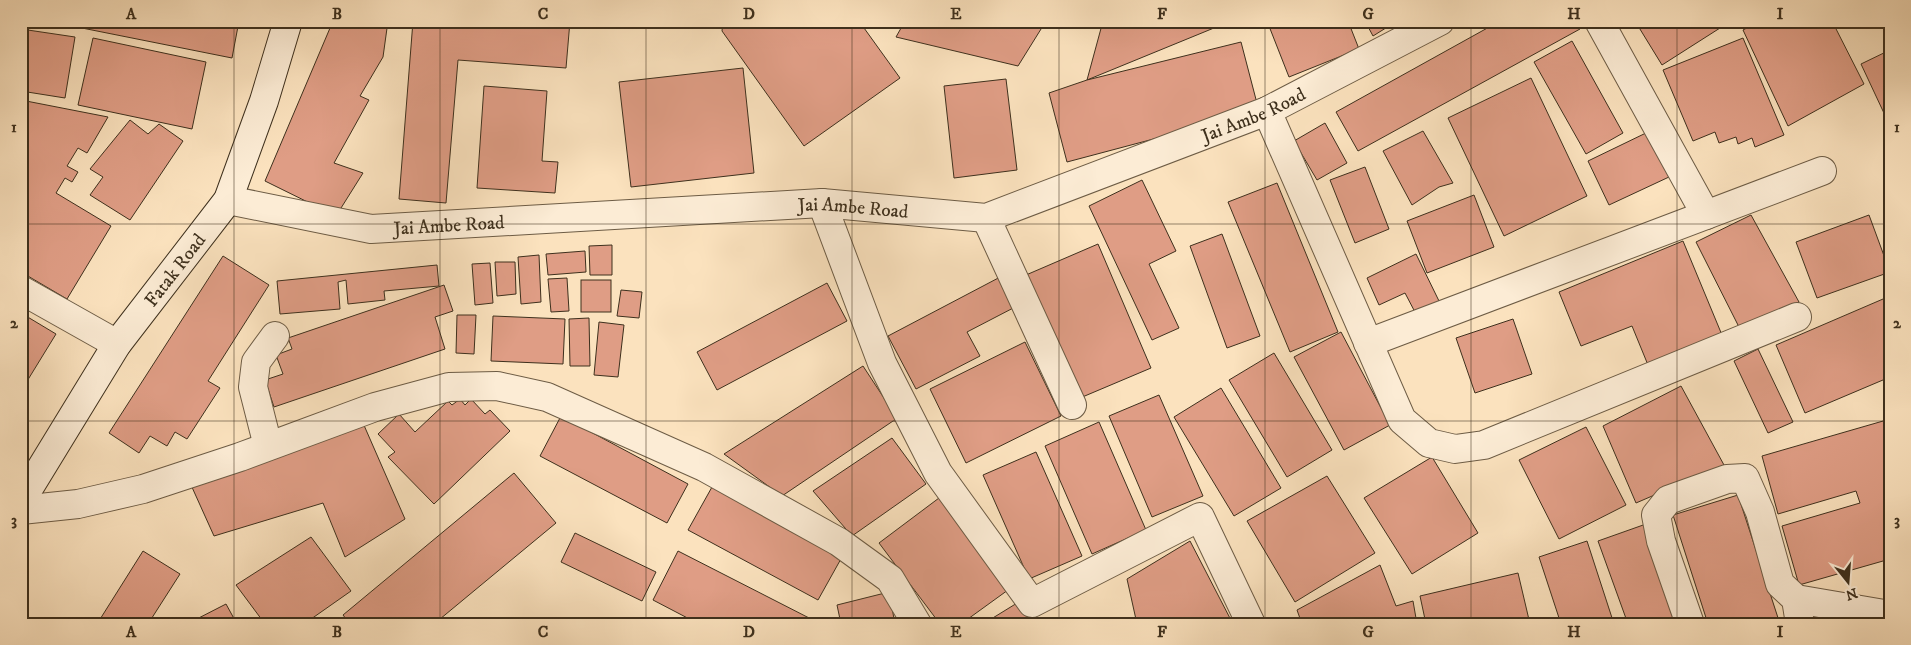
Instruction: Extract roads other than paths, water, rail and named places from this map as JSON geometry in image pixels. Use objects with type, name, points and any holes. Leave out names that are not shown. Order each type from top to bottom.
[{"type":"street","name":"Fatak Road","points":[[21,501],[117,344],[228,200],[264,101],[288,21]]},
{"type":"street","name":"Jai Ambe Road","points":[[228,200],[371,229],[822,203],[986,218],[1267,111],[1440,21]]},
{"type":"street","points":[[1599,21],[1706,215]]},
{"type":"street","points":[[1267,111],[1402,420],[1428,443],[1456,449],[1484,445],[1797,317]]},
{"type":"street","points":[[1368,343],[1822,171]]},
{"type":"street","points":[[822,203],[882,363],[938,473],[1032,603],[1200,517],[1251,624]]},
{"type":"street","points":[[986,218],[1072,406]]},
{"type":"street","points":[[21,290],[117,344]]},
{"type":"street","points":[[268,446],[253,387],[256,362],[275,336]]},
{"type":"street","points":[[21,510],[78,504],[143,488],[268,446],[375,407],[449,387],[497,386],[547,397],[704,467],[839,542],[890,580],[916,624]]},
{"type":"street","points":[[1690,624],[1661,541],[1656,515],[1668,500],[1727,479],[1745,478],[1760,512],[1780,584],[1798,612],[1890,615]]}]
